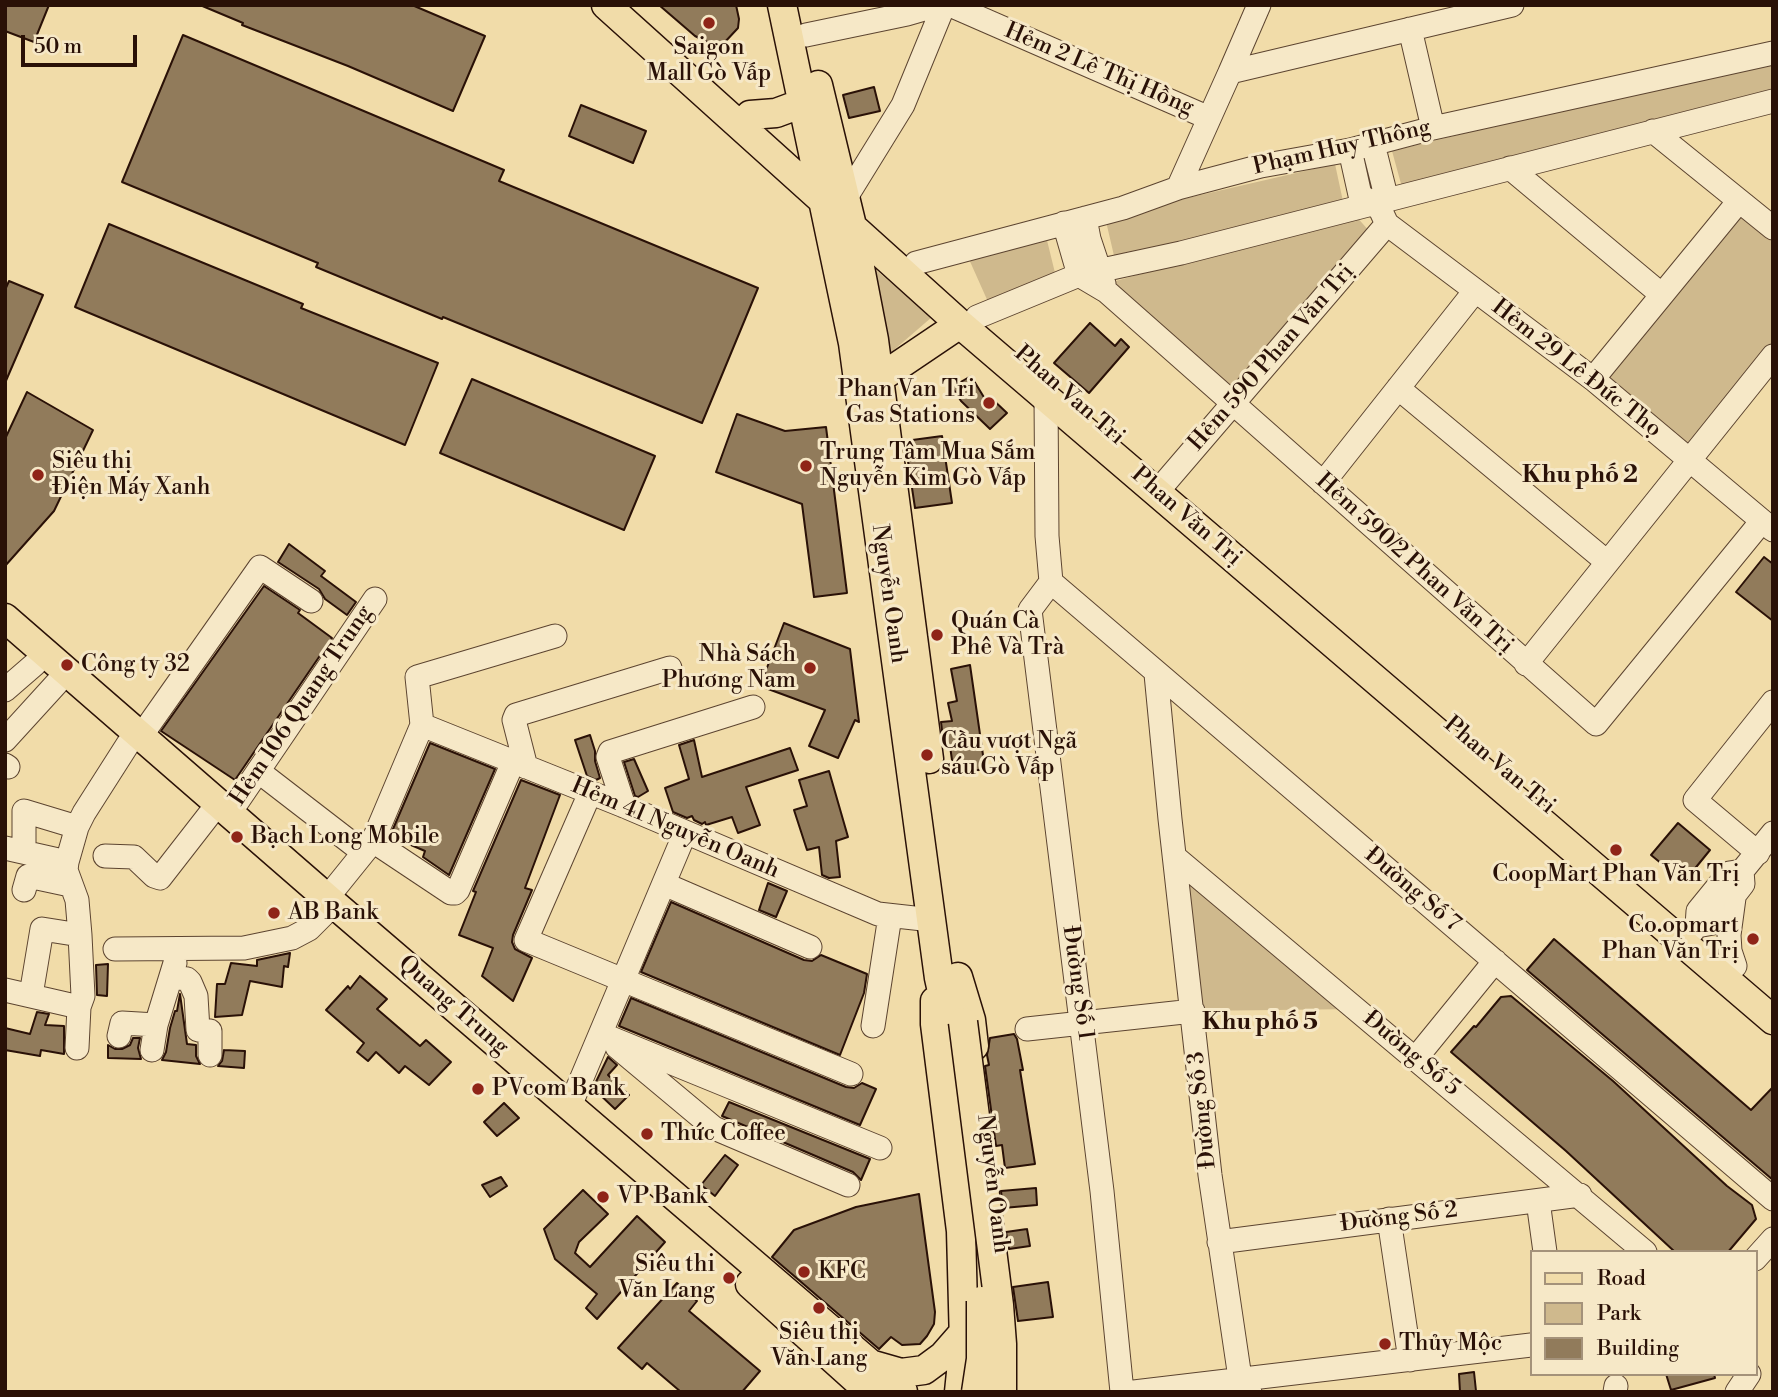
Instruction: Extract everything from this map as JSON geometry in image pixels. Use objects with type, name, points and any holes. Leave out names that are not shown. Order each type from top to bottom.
[{"type":"main road","points":[[606,5],[829,192]]},
{"type":"main road","name":"Phan Van Tri","points":[[628,5],[750,115],[829,192],[916,263],[969,320],[1162,486]]},
{"type":"main road","name":"Nguyễn Oanh","points":[[782,5],[803,103],[829,192],[852,226],[880,378],[948,978],[956,1023]]},
{"type":"main road","name":"Nguyễn Oanh","points":[[800,5],[859,383],[932,920],[948,978],[971,1020],[1015,1363],[1015,1392]]},
{"type":"main road","points":[[750,115],[776,113],[803,103]]},
{"type":"main road","name":"Phan Văn Trị","points":[[852,226],[969,320],[1046,397],[1162,486],[1691,933],[1773,1020]]},
{"type":"main road","points":[[880,378],[969,320]]},
{"type":"main road","name":"Quang Trung","points":[[5,618],[134,740],[451,1015],[725,1262],[808,1322]]},
{"type":"main road","name":"Quang Trung","points":[[5,638],[57,683],[134,740]]},
{"type":"main road","points":[[1691,933],[1773,997]]},
{"type":"main road","name":"Nguyễn Oanh","points":[[948,978],[935,1003],[935,1024],[961,1231],[964,1332],[959,1392]]},
{"type":"main road","name":"Quang Trung","points":[[451,1015],[570,1106],[808,1322],[867,1383],[903,1392]]},
{"type":"main road","points":[[956,1023],[982,1307],[981,1359],[976,1392]]},
{"type":"main road","points":[[956,1023],[999,1305],[1002,1392]]},
{"type":"main road","points":[[867,1383],[901,1373],[924,1370],[943,1356],[964,1332]]},
{"type":"main road","points":[[963,1363],[1015,1363]]},
{"type":"street","points":[[806,35],[938,5]]},
{"type":"street","points":[[829,192],[903,105],[944,5]]},
{"type":"street","name":"Hẻm 2 Lê Thị Hồng","points":[[950,5],[1209,118]]},
{"type":"street","points":[[1178,188],[1259,5]]},
{"type":"street","points":[[1433,5],[1457,18]]},
{"type":"street","points":[[1230,72],[1512,5]]},
{"type":"street","points":[[1410,29],[1433,128]]},
{"type":"street","name":"Phạm Huy Thông","points":[[916,263],[1122,208],[1178,188],[1262,166],[1350,150],[1433,128],[1773,52]]},
{"type":"street","points":[[969,320],[1181,253],[1381,210],[1510,168],[1773,101]]},
{"type":"street","points":[[1653,131],[1773,228]]},
{"type":"street","points":[[1373,144],[1384,188],[1381,210]]},
{"type":"street","name":"Hẻm 29 Lê Đức Thọ","points":[[1350,150],[1360,194],[1475,291],[1593,380],[1690,459],[1767,526]]},
{"type":"street","points":[[1510,168],[1662,295]]},
{"type":"street","points":[[1593,380],[1739,201]]},
{"type":"street","name":"Hẻm 590 Phan Văn Trị","points":[[1162,486],[1233,404],[1381,210]]},
{"type":"street","points":[[1075,220],[1089,239],[1095,278]]},
{"type":"street","name":"Hẻm 590/2 Phan Văn Trị","points":[[1095,278],[1233,404],[1596,724],[1767,526]]},
{"type":"street","points":[[1323,483],[1475,291]]},
{"type":"street","points":[[1526,664],[1690,459],[1768,371]]},
{"type":"street","points":[[1398,388],[1607,562]]},
{"type":"street","points":[[1046,397],[1047,536],[1051,582]]},
{"type":"street","points":[[77,1048],[79,1007],[83,996],[80,935],[77,900],[66,870],[77,827],[134,740],[260,567],[312,601]]},
{"type":"street","name":"Đường Số 7","points":[[1051,582],[1773,1199]]},
{"type":"street","name":"Đường Số 1","points":[[1051,582],[1030,610],[1102,1191],[1122,1392]]},
{"type":"street","name":"Hẻm 106 Quang Trung","points":[[105,856],[134,857],[154,876],[160,878],[258,771],[375,598]]},
{"type":"street","points":[[115,948],[244,948],[292,939],[309,929],[368,846],[422,725],[418,677],[555,636]]},
{"type":"street","points":[[5,690],[35,664]]},
{"type":"street","points":[[258,771],[368,846],[451,893],[458,890],[519,764],[514,720],[516,715],[670,668]]},
{"type":"street","name":"Đường Số 3","points":[[1156,674],[1219,1242],[1245,1385]]},
{"type":"street","points":[[8,732],[57,683]]},
{"type":"street","points":[[1758,852],[1695,800],[1773,702]]},
{"type":"street","points":[[624,806],[608,757],[610,752],[753,707]]},
{"type":"street","name":"Hẻm 41 Nguyễn Oanh","points":[[422,725],[624,806],[878,914],[932,920]]},
{"type":"street","points":[[590,793],[526,940],[851,1074]]},
{"type":"street","points":[[68,862],[14,850],[24,811],[77,827]]},
{"type":"street","points":[[570,1106],[685,833]]},
{"type":"street","points":[[1691,933],[1698,911],[1706,901],[1729,873],[1742,871],[1773,833]]},
{"type":"street","name":"Đường Số 5","points":[[1176,858],[1643,1250]]},
{"type":"street","points":[[1691,933],[1713,923],[1743,884],[1742,871]]},
{"type":"street","points":[[24,890],[28,876],[70,885]]},
{"type":"street","points":[[664,884],[810,947]]},
{"type":"street","points":[[1735,894],[1729,934],[1730,951],[1735,966]]},
{"type":"street","points":[[873,1026],[890,916]]},
{"type":"street","points":[[31,995],[42,929],[80,935]]},
{"type":"street","points":[[152,1050],[156,1025],[167,984],[172,977],[177,950]]},
{"type":"street","points":[[1416,1058],[1495,961]]},
{"type":"street","points":[[172,977],[190,982],[196,996],[198,1030],[210,1031],[211,1055]]},
{"type":"street","points":[[5,990],[79,1007]]},
{"type":"street","points":[[1027,1029],[1193,1012]]},
{"type":"street","points":[[119,1036],[121,1023],[156,1025]]},
{"type":"street","points":[[601,1034],[880,1148]]},
{"type":"street","points":[[601,1034],[714,1128],[848,1185]]},
{"type":"street","points":[[685,1104],[698,1073]]},
{"type":"street","name":"Đường Số 2","points":[[1219,1242],[1580,1195]]},
{"type":"street","points":[[1538,1201],[1545,1250]]},
{"type":"street","points":[[1389,1219],[1410,1360]]},
{"type":"street","points":[[1757,1257],[1773,1239]]},
{"type":"street","points":[[1134,1392],[1245,1385],[1530,1345]]},
{"type":"street","points":[[1737,1392],[1748,1376]]},
{"type":"green space","points":[[1771,59],[1773,95],[1403,191],[1392,151]]},
{"type":"green space","points":[[1335,164],[1344,206],[1115,260],[1105,217]]},
{"type":"green space","points":[[1739,201],[1773,228],[1773,356],[1690,459],[1593,380]]},
{"type":"green space","points":[[1355,215],[1370,232],[1231,396],[1112,282]]},
{"type":"green space","points":[[1045,232],[1056,277],[989,304],[968,257]]},
{"type":"green space","points":[[871,266],[932,317],[888,355]]},
{"type":"green space","points":[[1176,858],[1357,1009],[1193,1011]]},
{"type":"building","points":[[5,5],[49,5],[34,42],[5,31]]},
{"type":"building","points":[[200,5],[412,5],[485,36],[453,111],[242,25],[243,23]]},
{"type":"building","name":"Saigon Mall Gò Vấp","points":[[659,5],[736,5],[738,28],[724,43],[711,44],[695,36]]},
{"type":"building","points":[[183,35],[504,170],[499,181],[758,288],[702,423],[316,267],[318,263],[122,182]]},
{"type":"building","points":[[874,87],[880,111],[849,118],[843,95]]},
{"type":"building","points":[[581,105],[646,131],[633,163],[569,136]]},
{"type":"building","points":[[109,224],[303,304],[301,308],[438,363],[405,445],[75,307]]},
{"type":"building","points":[[9,281],[43,295],[5,383],[5,290]]},
{"type":"building","points":[[1090,323],[1115,346],[1121,339],[1129,347],[1089,393],[1054,363]]},
{"type":"building","points":[[971,376],[985,399],[989,396],[1007,413],[990,429],[961,401],[952,387]]},
{"type":"building","points":[[472,379],[655,456],[624,530],[440,453]]},
{"type":"building","name":"Siêu thị Điện Máy Xanh","points":[[27,392],[93,430],[54,511],[5,566],[5,439]]},
{"type":"building","points":[[737,414],[785,431],[826,427],[847,593],[814,597],[802,504],[716,472]]},
{"type":"building","points":[[942,436],[952,503],[915,508],[905,441]]},
{"type":"building","points":[[289,544],[325,571],[321,576],[356,602],[347,615],[325,599],[319,589],[278,562]]},
{"type":"building","points":[[1764,557],[1773,564],[1773,621],[1736,592]]},
{"type":"building","points":[[264,586],[300,610],[298,613],[332,638],[235,780],[161,731]]},
{"type":"building","name":"Nhà Sách Phương Nam","points":[[784,623],[850,649],[859,722],[855,720],[838,758],[809,746],[825,710],[760,686]]},
{"type":"building","points":[[970,665],[985,769],[954,774],[950,746],[944,747],[941,722],[952,721],[948,703],[957,701],[951,669]]},
{"type":"building","points":[[590,735],[600,778],[596,780],[587,776],[575,740]]},
{"type":"building","points":[[694,740],[702,777],[790,748],[798,770],[746,787],[760,825],[738,833],[732,817],[702,824],[692,816],[687,818],[673,812],[665,788],[689,779],[679,745]]},
{"type":"building","points":[[430,743],[495,769],[449,875],[423,857],[425,851],[390,836]]},
{"type":"building","points":[[634,759],[648,791],[638,797],[635,796],[624,762]]},
{"type":"building","points":[[829,771],[848,837],[836,841],[840,877],[829,878],[822,875],[819,847],[807,850],[794,810],[807,806],[799,780]]},
{"type":"building","points":[[521,780],[560,795],[525,888],[532,890],[513,935],[515,949],[532,958],[513,1001],[482,976],[493,948],[459,935],[476,892],[473,891]]},
{"type":"building","points":[[1678,823],[1710,850],[1684,882],[1651,855]]},
{"type":"building","points":[[768,883],[787,891],[776,917],[759,910]]},
{"type":"building","points":[[671,902],[804,960],[812,961],[821,955],[867,974],[864,993],[840,1055],[641,972]]},
{"type":"building","points":[[1554,939],[1751,1110],[1773,1087],[1773,1180],[1527,970]]},
{"type":"building","points":[[290,953],[288,967],[284,966],[282,987],[250,981],[242,1015],[215,1017],[217,984],[225,984],[231,963],[257,966],[257,960]]},
{"type":"building","points":[[108,964],[107,996],[97,995],[96,965]]},
{"type":"building","points":[[360,976],[387,999],[377,1009],[420,1046],[426,1040],[451,1062],[429,1085],[405,1066],[399,1073],[376,1052],[368,1061],[357,1052],[364,1043],[326,1010],[348,986],[350,989]]},
{"type":"building","points":[[180,994],[187,1044],[196,1045],[196,1056],[200,1064],[162,1060]]},
{"type":"building","points":[[1511,996],[1613,1081],[1727,1186],[1752,1205],[1756,1219],[1730,1250],[1673,1250],[1566,1151],[1451,1052],[1501,997]]},
{"type":"building","points":[[631,998],[846,1087],[854,1088],[862,1083],[876,1089],[860,1125],[619,1026]]},
{"type":"building","points":[[37,1012],[49,1014],[45,1025],[64,1026],[64,1054],[41,1050],[40,1056],[5,1050],[5,1028],[30,1034]]},
{"type":"building","points":[[1014,1034],[1023,1070],[1020,1070],[1035,1164],[1005,1168],[1002,1145],[996,1146],[985,1066],[989,1065],[987,1055],[990,1038]]},
{"type":"building","points":[[133,1038],[140,1038],[138,1048],[141,1059],[108,1058],[108,1045],[122,1049],[130,1045]]},
{"type":"building","points":[[224,1050],[245,1051],[244,1068],[218,1066]]},
{"type":"building","points":[[608,1057],[617,1065],[608,1075],[629,1095],[615,1109],[594,1089],[591,1092]]},
{"type":"building","points":[[729,1102],[870,1159],[861,1180],[853,1172],[722,1116]]},
{"type":"building","points":[[504,1103],[519,1118],[497,1136],[484,1122]]},
{"type":"building","points":[[725,1155],[738,1165],[715,1196],[701,1185]]},
{"type":"building","points":[[501,1177],[507,1186],[490,1197],[482,1185]]},
{"type":"building","points":[[1036,1188],[1037,1205],[1003,1208],[1001,1191]]},
{"type":"building","points":[[583,1190],[608,1214],[579,1242],[575,1253],[590,1267],[637,1216],[665,1242],[597,1319],[586,1308],[597,1294],[555,1259],[544,1229]]},
{"type":"building","points":[[919,1194],[935,1312],[934,1324],[920,1344],[902,1345],[891,1337],[879,1349],[772,1257],[794,1230],[856,1207]]},
{"type":"building","points":[[1027,1229],[1030,1246],[1009,1249],[1006,1232]]},
{"type":"building","points":[[1048,1282],[1053,1317],[1018,1321],[1013,1287]]},
{"type":"building","points":[[677,1283],[697,1301],[689,1311],[760,1371],[742,1392],[681,1392],[647,1363],[642,1369],[618,1348]]},
{"type":"building","points":[[1474,1372],[1476,1391],[1460,1392],[1459,1374]]},
{"type":"building","points":[[1667,1376],[1714,1376],[1715,1378],[1671,1390]]},
{"type":"place","name":"Saigon Mall Gò Vấp","points":[[709,23]]},
{"type":"place","name":"Phan Van Tri Gas Stations","points":[[989,403]]},
{"type":"place","name":"Trung Tâm Mua Sắm Nguyễn Kim Gò Vấp","points":[[806,466]]},
{"type":"place","name":"Siêu thị Điện Máy Xanh","points":[[38,475]]},
{"type":"place","name":"Quán Cà Phê Và Trà","points":[[937,635]]},
{"type":"place","name":"Công ty 32","points":[[67,665]]},
{"type":"place","name":"Nhà Sách Phương Nam","points":[[810,668]]},
{"type":"place","name":"Cầu vượt Ngã sáu Gò Vấp","points":[[927,755]]},
{"type":"place","name":"Bạch Long Mobile","points":[[237,837]]},
{"type":"place","name":"CoopMart Phan Văn Trị","points":[[1616,850]]},
{"type":"place","name":"AB Bank","points":[[274,913]]},
{"type":"place","name":"Co.opmart Phan Văn Trị","points":[[1753,939]]},
{"type":"place","name":"PVcom Bank","points":[[478,1089]]},
{"type":"place","name":"Thức Coffee","points":[[647,1134]]},
{"type":"place","name":"VP Bank","points":[[603,1197]]},
{"type":"place","name":"KFC","points":[[804,1272]]},
{"type":"place","name":"Siêu thi Văn Lang","points":[[729,1278]]},
{"type":"place","name":"Siêu thị Văn Lang","points":[[819,1308]]},
{"type":"place","name":"Thủy Mộc","points":[[1385,1344]]},
{"type":"district","name":"Khu phố 2","points":[[1580,476]]},
{"type":"district","name":"Khu phố 5","points":[[1260,1023]]}]
